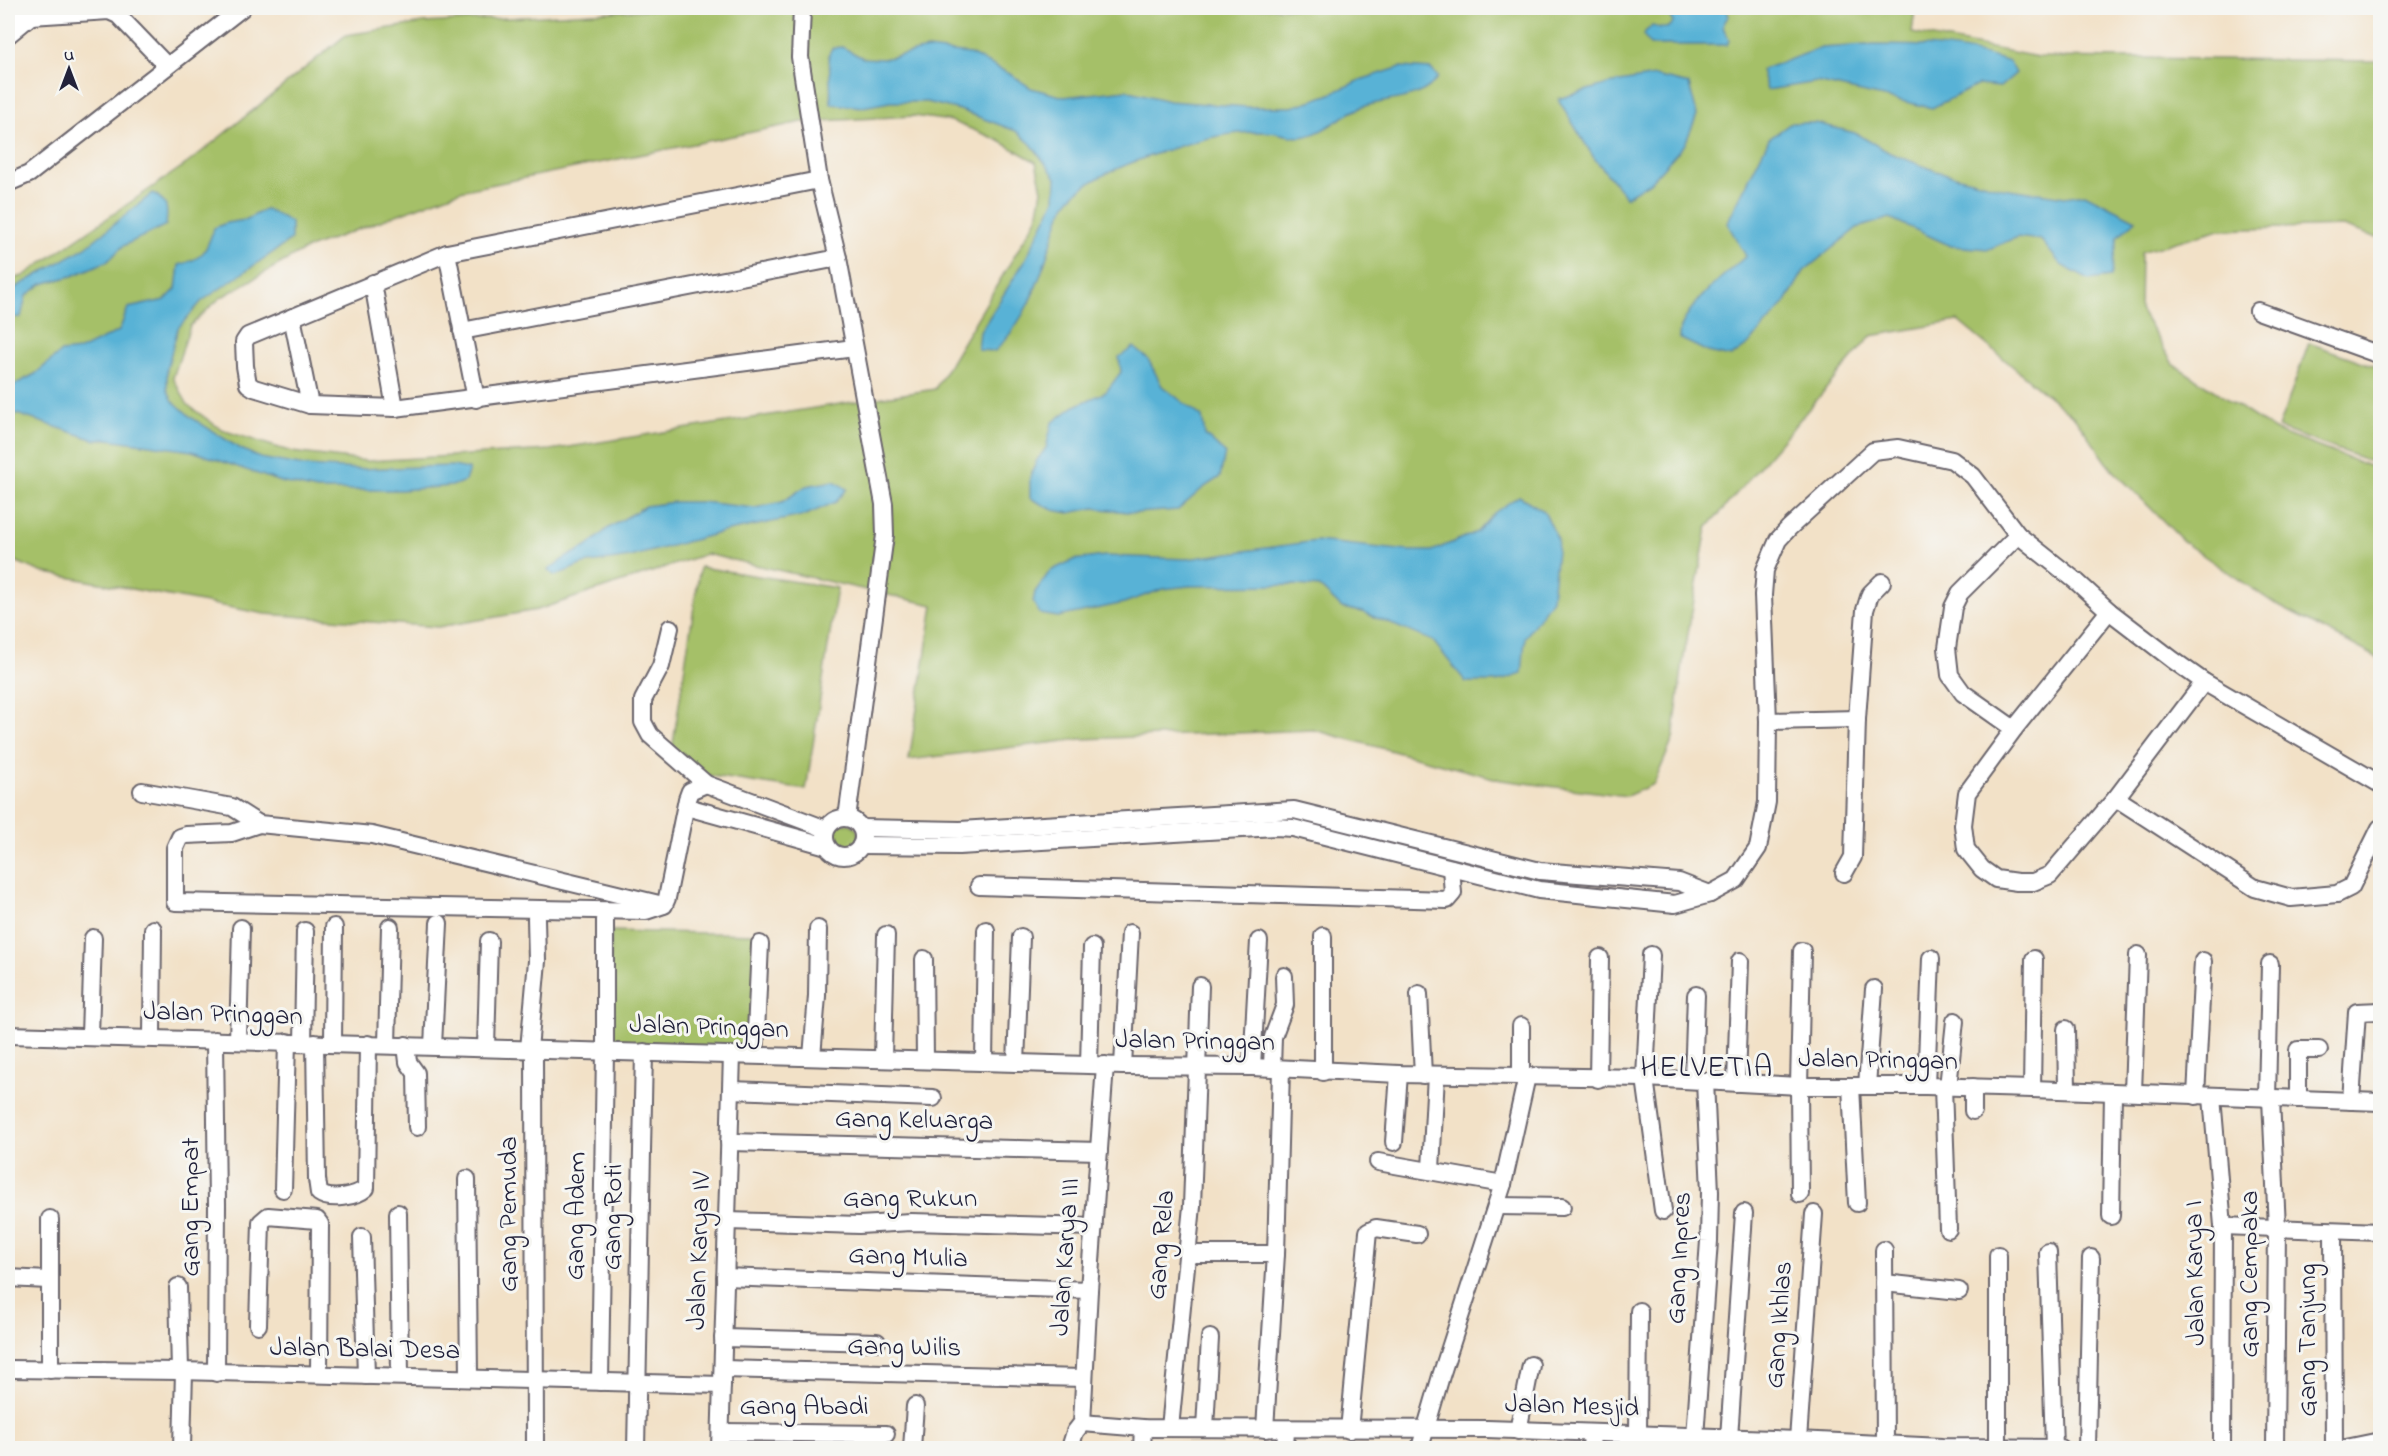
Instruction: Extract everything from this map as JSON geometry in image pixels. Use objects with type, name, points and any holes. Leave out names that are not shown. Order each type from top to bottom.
[{"type":"street","points":[[8,183],[29,174],[242,8]]},
{"type":"street","points":[[802,8],[800,57],[819,180],[838,258],[884,504],[885,536],[854,823],[863,833],[861,845],[853,854],[841,856],[830,850],[826,838],[835,820],[854,823],[960,830],[1275,826],[1293,828],[1539,890],[1675,904],[1710,894],[1736,879],[1758,848],[1767,802],[1768,721],[1763,595],[1765,570],[1771,555],[1778,540],[1789,528],[1873,451],[1898,448],[1952,460],[1973,476],[2018,534],[2076,580],[2109,611],[2204,682],[2380,784]]},
{"type":"street","points":[[8,15],[31,16],[109,11],[118,15],[166,66]]},
{"type":"street","points":[[8,35],[31,16]]},
{"type":"street","points":[[819,180],[447,253],[248,336],[244,342],[247,380],[254,388],[310,405],[395,408],[855,348]]},
{"type":"street","points":[[447,253],[476,399]]},
{"type":"street","points":[[462,331],[838,258]]},
{"type":"street","points":[[373,283],[395,408]]},
{"type":"street","points":[[2258,311],[2380,355]]},
{"type":"street","points":[[292,317],[310,405]]},
{"type":"street","points":[[2014,729],[1963,693],[1950,675],[1947,648],[1953,607],[1960,593],[2018,534]]},
{"type":"street","points":[[1844,873],[1853,857],[1857,719],[1865,610],[1870,594],[1882,582]]},
{"type":"street","points":[[2109,611],[2014,729],[1967,793],[1963,825],[1966,849],[1982,869],[1996,879],[2017,882],[2032,882],[2050,875],[2116,798],[2204,682]]},
{"type":"street","points":[[670,628],[661,666],[644,696],[642,706],[644,722],[650,735],[706,784],[826,838]]},
{"type":"street","points":[[1768,721],[1857,719]]},
{"type":"street","points":[[664,905],[372,835],[258,824],[232,833],[186,835],[180,837],[175,848],[175,902],[646,911],[664,905],[690,791],[706,784]]},
{"type":"street","points":[[142,791],[232,807],[258,824]]},
{"type":"street","points":[[2116,798],[2255,888],[2291,898],[2337,894],[2351,887],[2380,828]]},
{"type":"street","points":[[687,807],[826,838]]},
{"type":"street","points":[[861,845],[959,846],[1294,810],[1391,836],[1540,871],[1679,882],[1710,894]]},
{"type":"street","points":[[1384,852],[1391,836]]},
{"type":"street","points":[[979,886],[1447,900],[1453,893],[1451,868]]},
{"type":"street","name":"Gang Pemuda","points":[[535,1449],[532,1049],[537,961],[536,918]]},
{"type":"street","name":"Gang Adem","points":[[600,1382],[606,1051],[605,920]]},
{"type":"street","points":[[433,1046],[440,923]]},
{"type":"street","points":[[333,1043],[334,927]]},
{"type":"street","points":[[387,1045],[390,927]]},
{"type":"street","points":[[238,1041],[241,928]]},
{"type":"street","points":[[812,1057],[817,996],[818,928]]},
{"type":"street","points":[[152,1038],[153,929]]},
{"type":"street","points":[[984,1062],[986,930]]},
{"type":"street","points":[[283,1189],[301,1043],[305,931]]},
{"type":"street","points":[[1123,1066],[1130,933]]},
{"type":"street","points":[[886,936],[889,1058]]},
{"type":"street","points":[[1323,936],[1323,1072]]},
{"type":"street","points":[[1016,1063],[1021,937]]},
{"type":"street","points":[[90,1036],[93,938]]},
{"type":"street","points":[[486,1047],[489,941]]},
{"type":"street","points":[[1252,1067],[1259,941]]},
{"type":"street","points":[[755,1055],[760,944]]},
{"type":"street","name":"Jalan Karya III","points":[[1070,1449],[1075,1432],[1082,1423],[1099,1151],[1092,946]]},
{"type":"street","points":[[1800,1194],[1799,1086],[1802,951]]},
{"type":"street","points":[[889,1058],[895,952]]},
{"type":"street","points":[[1651,955],[1645,1078],[1663,1211]]},
{"type":"street","points":[[2133,1092],[2138,955]]},
{"type":"street","points":[[1598,1079],[1600,958]]},
{"type":"street","points":[[1926,1086],[1931,958]]},
{"type":"street","points":[[924,959],[925,1059]]},
{"type":"street","points":[[2032,1089],[2034,959]]},
{"type":"street","points":[[1736,1083],[1740,961]]},
{"type":"street","name":"Jalan Karya I","points":[[2203,961],[2204,1097],[2223,1226],[2222,1449]]},
{"type":"street","name":"Gang Cempaka","points":[[2270,964],[2269,1099],[2277,1228],[2275,1449]]},
{"type":"street","points":[[1265,1429],[1276,1254],[1276,1068],[1273,1037],[1285,1005],[1284,976]]},
{"type":"street","name":"Gang Rela","points":[[1170,1428],[1192,1206],[1200,986]]},
{"type":"street","points":[[1857,1203],[1859,1086],[1874,989]]},
{"type":"street","points":[[1419,994],[1429,1075],[1431,1169]]},
{"type":"street","name":"Gang Inpres","points":[[1695,1437],[1709,1241],[1710,1192],[1699,1081],[1696,995]]},
{"type":"street","points":[[2351,1101],[2357,1012],[2360,1010],[2380,1011]]},
{"type":"street","points":[[1948,1229],[1945,1087],[1955,1021]]},
{"type":"street","points":[[1420,1449],[1503,1184],[1524,1076],[1521,1026]]},
{"type":"street","points":[[2066,1029],[2067,1090]]},
{"type":"street","name":"Jalan Pringgan","points":[[8,1035],[1123,1066],[1252,1067],[1429,1075],[1645,1078],[1799,1086],[1926,1086],[2380,1102]]},
{"type":"street","name":"Gang Empat","points":[[215,1041],[216,1372]]},
{"type":"street","points":[[301,1043],[319,1193],[324,1196],[355,1195],[366,1188],[368,1044]]},
{"type":"street","points":[[406,1045],[408,1062],[416,1073],[417,1127]]},
{"type":"street","points":[[2298,1100],[2298,1050],[2319,1050]]},
{"type":"street","name":"Gang Roti","points":[[636,1449],[644,1052]]},
{"type":"street","name":"Jalan Karya IV","points":[[721,1441],[732,1054]]},
{"type":"street","points":[[1394,1142],[1399,1074]]},
{"type":"street","points":[[1973,1088],[1973,1110]]},
{"type":"street","points":[[730,1090],[933,1098]]},
{"type":"street","points":[[2111,1216],[2113,1092]]},
{"type":"street","name":"Gang Keluarga","points":[[729,1142],[1099,1151]]},
{"type":"street","points":[[1378,1162],[1431,1169],[1503,1184]]},
{"type":"street","points":[[467,1179],[469,1377]]},
{"type":"street","points":[[1496,1206],[1562,1207]]},
{"type":"street","points":[[1729,1438],[1744,1212]]},
{"type":"street","points":[[398,1213],[400,1376]]},
{"type":"street","name":"Gang Ikhlas","points":[[1798,1440],[1814,1214]]},
{"type":"street","points":[[258,1325],[261,1222],[268,1216],[317,1220],[320,1224],[319,1374]]},
{"type":"street","points":[[50,1219],[48,1280],[50,1370]]},
{"type":"street","name":"Gang Rukun","points":[[727,1221],[859,1225],[912,1222],[1094,1227]]},
{"type":"street","points":[[2223,1226],[2380,1232]]},
{"type":"street","points":[[1349,1430],[1368,1232],[1376,1228],[1417,1234]]},
{"type":"street","name":"Gang Tanjung","points":[[2333,1231],[2334,1449]]},
{"type":"street","points":[[362,1237],[366,1376]]},
{"type":"street","points":[[1884,1250],[1886,1445]]},
{"type":"street","points":[[2048,1252],[2054,1448]]},
{"type":"street","points":[[1187,1254],[1276,1254]]},
{"type":"street","points":[[1998,1255],[1998,1446]]},
{"type":"street","points":[[2088,1449],[2091,1258]]},
{"type":"street","name":"Gang Mulia","points":[[725,1277],[1089,1290]]},
{"type":"street","points":[[8,1278],[48,1280]]},
{"type":"street","points":[[1884,1283],[1959,1291]]},
{"type":"street","points":[[178,1287],[182,1371],[182,1449]]},
{"type":"street","points":[[1640,1311],[1648,1440]]},
{"type":"street","points":[[723,1338],[877,1342]]},
{"type":"street","points":[[1205,1428],[1210,1338]]},
{"type":"street","points":[[1518,1431],[1531,1365]]},
{"type":"street","name":"Jalan Balai Desa","points":[[8,1369],[469,1377],[637,1383],[722,1377]]},
{"type":"street","name":"Gang Wilis","points":[[722,1377],[1084,1378]]},
{"type":"street","points":[[912,1449],[915,1406]]},
{"type":"street","name":"Jalan Mesjid","points":[[1082,1423],[1143,1428],[1349,1430],[1425,1428],[1518,1431],[1591,1441],[1695,1437],[1942,1448],[1998,1446],[2061,1449]]},
{"type":"street","points":[[1142,1449],[1143,1428]]},
{"type":"street","points":[[1285,1449],[1286,1430]]},
{"type":"street","name":"Gang Abadi","points":[[721,1441],[886,1434]]},
{"type":"street","points":[[2346,1449],[2380,1441]]},
{"type":"green space","points":[[676,8],[1915,8],[1912,33],[2038,57],[2380,61],[2380,239],[2343,226],[2217,230],[2141,252],[2140,310],[2173,364],[2276,431],[2380,470],[2380,659],[2277,605],[2185,543],[2111,468],[2075,418],[1958,321],[1871,336],[1707,528],[1683,661],[1673,739],[1654,784],[1627,796],[1501,780],[1314,730],[1081,739],[909,760],[933,605],[706,554],[537,610],[438,627],[265,614],[41,572],[8,558],[8,280],[23,276],[189,162],[346,35],[423,23]],"holes":[[[914,116],[951,121],[996,139],[1036,162],[1042,190],[1037,218],[935,389],[550,450],[367,461],[292,452],[222,430],[188,405],[173,378],[190,326],[220,298],[306,249],[460,191],[802,122]]]},
{"type":"green space","points":[[2309,343],[2380,368],[2380,465],[2278,428]]},
{"type":"green space","points":[[700,567],[837,588],[806,790],[705,775],[672,750]]},
{"type":"green space","points":[[845,823],[855,827],[859,837],[855,847],[845,851],[835,847],[831,837],[835,827]]},
{"type":"green space","points":[[611,931],[757,934],[755,1051],[608,1048]]},
{"type":"water","points":[[1667,8],[1726,8],[1729,16],[1723,27],[1729,41],[1726,45],[1650,45],[1644,36],[1645,32],[1652,26],[1667,28],[1673,22],[1667,13]]},
{"type":"water","points":[[1867,45],[1922,46],[1973,52],[2010,62],[2016,73],[2000,87],[1978,85],[1932,108],[1817,82],[1767,90],[1761,70],[1821,48]]},
{"type":"water","points":[[842,47],[863,58],[883,59],[927,49],[970,54],[1012,75],[1031,88],[1064,97],[1126,90],[1169,101],[1247,107],[1292,107],[1328,95],[1360,80],[1401,67],[1431,69],[1438,77],[1423,91],[1360,108],[1307,136],[1295,137],[1271,132],[1256,132],[1210,138],[1135,161],[1089,183],[1077,192],[1065,206],[1029,303],[1014,328],[995,351],[978,350],[980,332],[1024,262],[1055,200],[1056,178],[1031,144],[1016,131],[960,110],[927,102],[890,102],[863,107],[831,104],[829,54],[832,48]]},
{"type":"water","points":[[1655,76],[1689,84],[1697,115],[1685,144],[1650,182],[1626,197],[1594,158],[1558,99],[1608,84]]},
{"type":"water","points":[[1791,123],[1816,123],[1855,133],[1890,153],[1936,171],[2002,188],[2065,197],[2085,194],[2136,220],[2118,237],[2110,277],[2089,280],[2061,265],[2041,240],[2017,237],[1989,249],[1951,246],[1890,218],[1857,228],[1804,271],[1785,303],[1749,344],[1731,357],[1708,352],[1679,338],[1681,327],[1695,304],[1705,293],[1746,256],[1727,223],[1769,139]]},
{"type":"water","points":[[153,193],[166,206],[166,225],[123,246],[108,261],[72,276],[42,284],[26,296],[21,317],[8,318],[8,292],[86,247]]},
{"type":"water","points":[[266,209],[291,222],[291,240],[202,301],[178,328],[167,368],[167,389],[173,401],[192,418],[239,448],[260,458],[305,466],[359,469],[453,466],[469,469],[465,481],[452,486],[401,490],[317,490],[281,482],[192,451],[108,439],[95,440],[8,411],[8,388],[35,374],[61,352],[80,350],[119,331],[128,308],[165,300],[176,289],[179,265],[194,260],[203,253],[214,228],[226,223],[245,220]]},
{"type":"water","points":[[1134,347],[1148,359],[1162,386],[1202,417],[1205,435],[1225,453],[1220,477],[1203,488],[1178,510],[1136,513],[1094,508],[1069,513],[1053,510],[1030,498],[1030,477],[1037,460],[1046,448],[1052,423],[1073,407],[1106,392],[1121,372],[1119,357]]},
{"type":"water","points":[[834,481],[847,489],[836,502],[806,515],[723,532],[630,557],[583,564],[555,576],[548,570],[588,546],[607,529],[645,506],[675,502],[702,502],[755,508],[782,502],[806,486]]},
{"type":"water","points":[[1519,496],[1544,511],[1558,540],[1552,599],[1525,638],[1522,674],[1497,682],[1466,682],[1433,641],[1362,612],[1342,608],[1320,587],[1296,585],[1189,586],[1163,589],[1124,603],[1058,617],[1040,614],[1033,602],[1035,592],[1050,571],[1073,560],[1105,556],[1187,559],[1316,541],[1409,551],[1432,551],[1477,532],[1494,513]]},
{"type":"district","name":"HELVETIA","points":[[1707,1069]]}]
